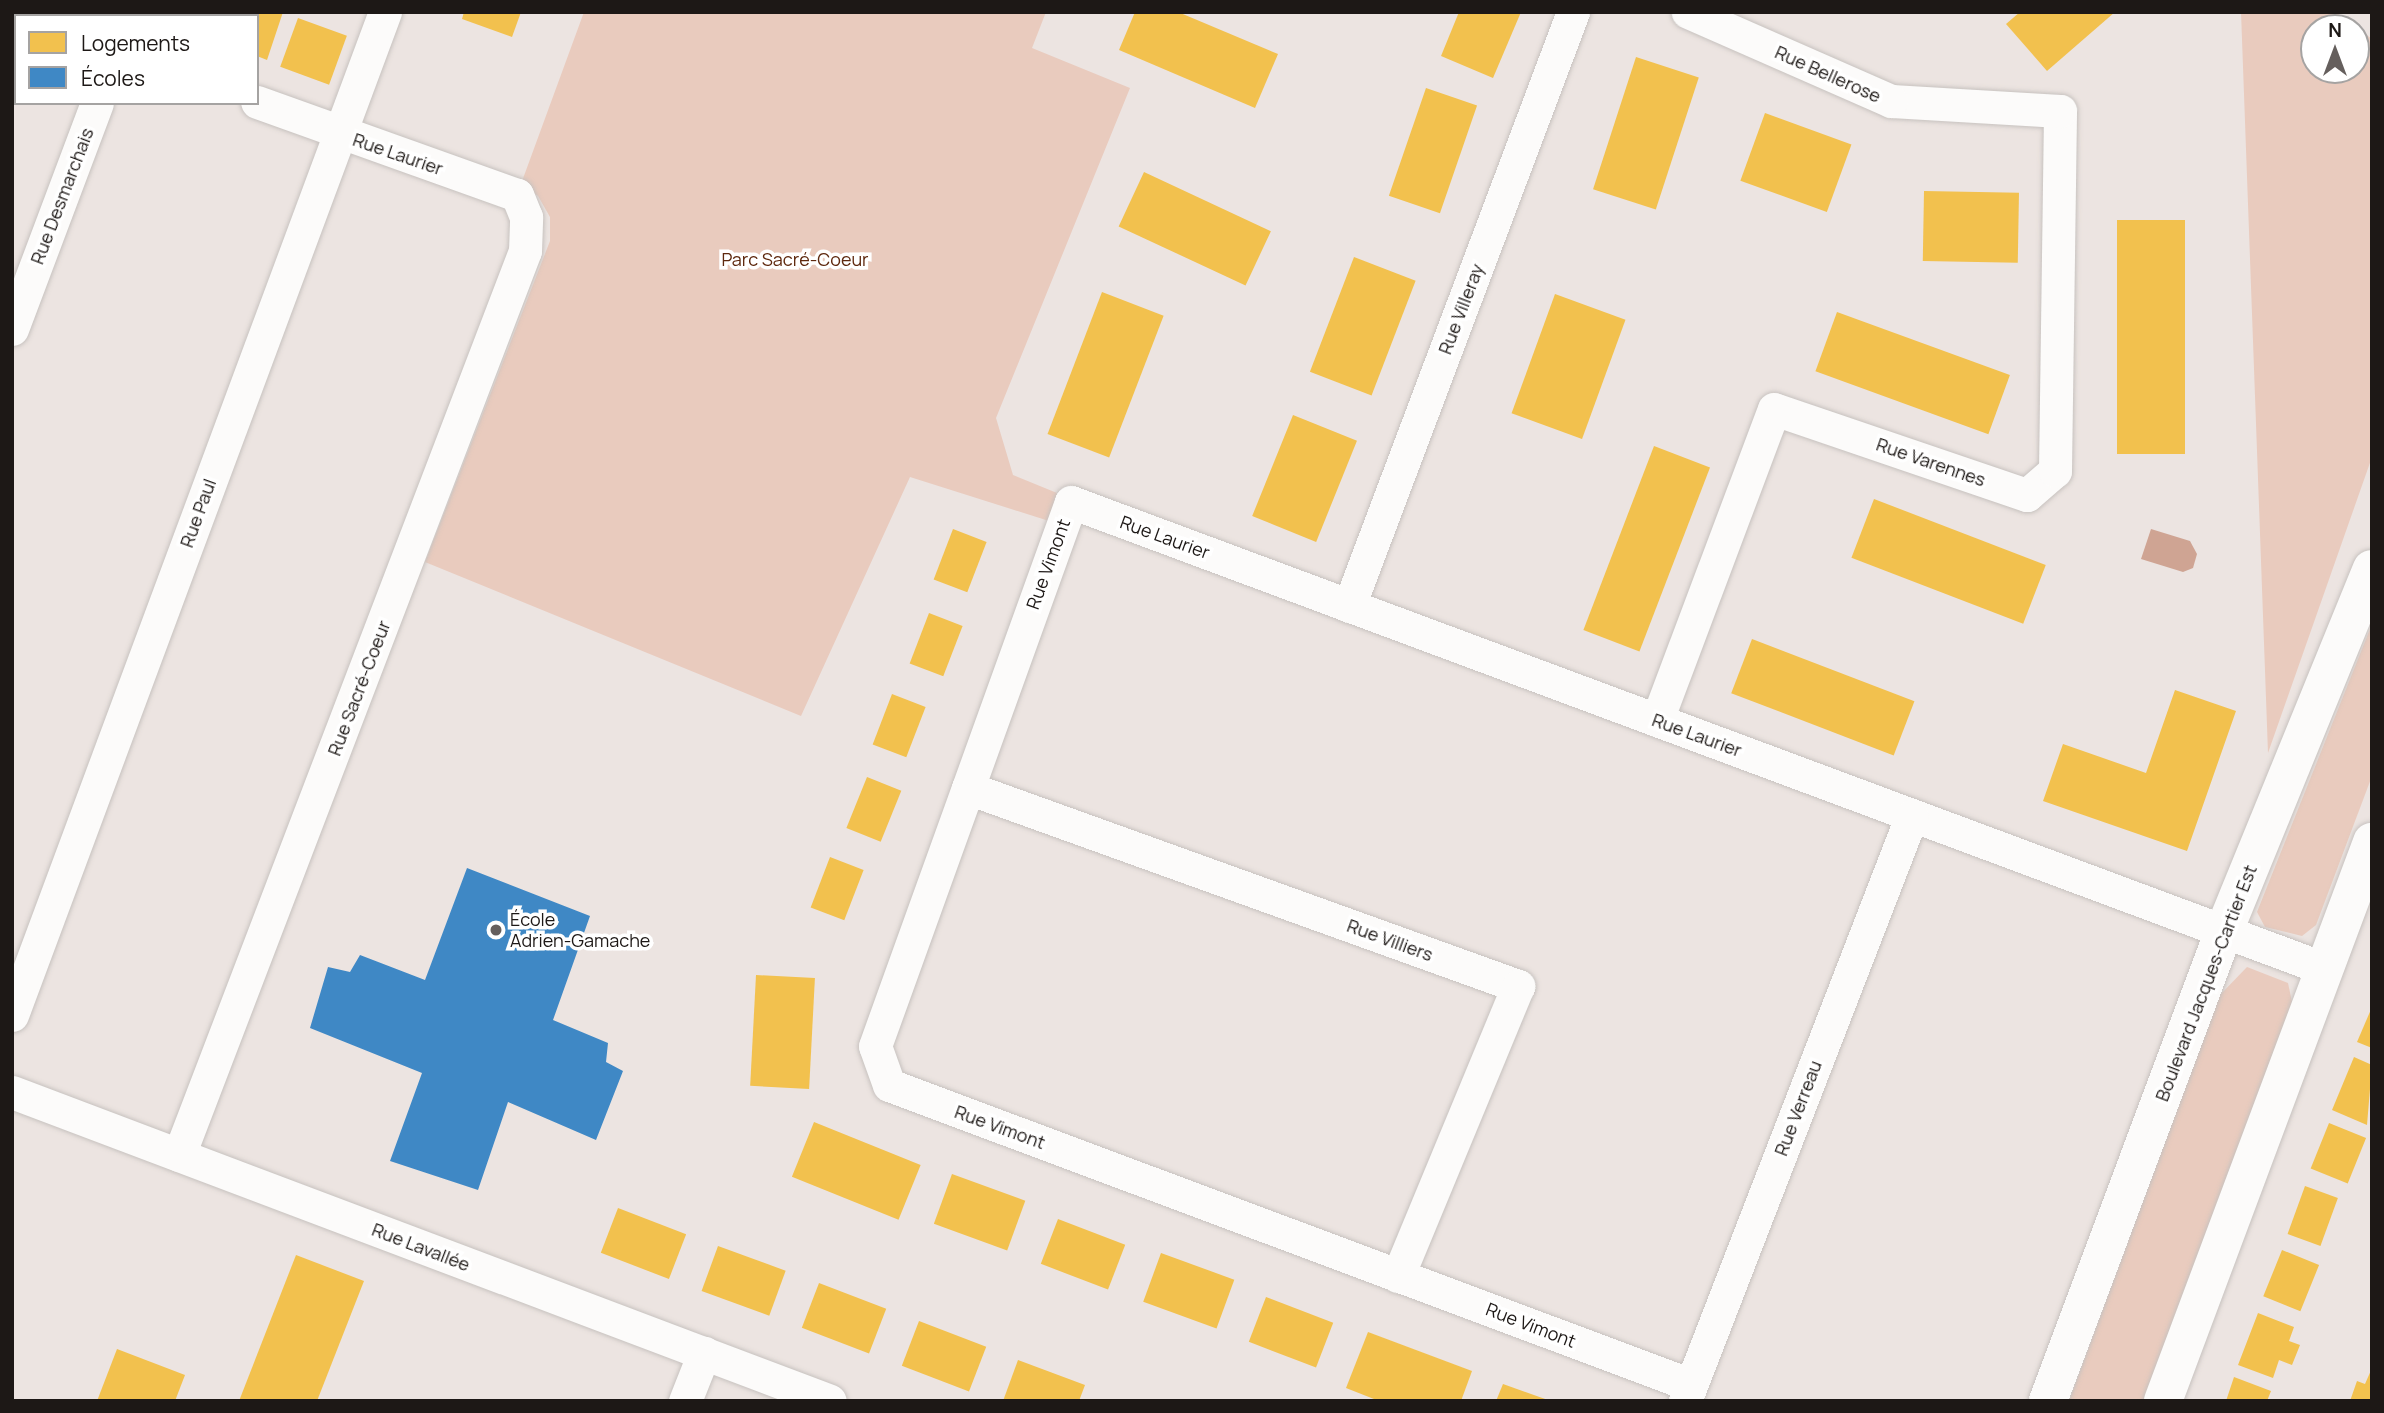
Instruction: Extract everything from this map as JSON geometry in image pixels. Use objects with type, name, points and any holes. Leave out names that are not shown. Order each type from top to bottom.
[{"type":"main road","name":"Boulevard Jacques-Cartier Est","points":[[2048,1401],[2224,931],[2372,569]]},
{"type":"main road","points":[[2163,1401],[2372,842]]},
{"type":"street","name":"Rue Paul","points":[[12,1015],[338,133],[386,12]]},
{"type":"street","name":"Rue Villeray","points":[[1349,606],[1573,12]]},
{"type":"street","name":"Rue Bellerose","points":[[1688,12],[1891,101],[2060,111]]},
{"type":"street","name":"Rue Laurier","points":[[259,103],[517,195],[526,217]]},
{"type":"street","name":"Rue Desmarchais","points":[[12,329],[96,105]]},
{"type":"street","name":"Rue Varennes","points":[[1657,720],[1774,409],[2028,495],[2055,471],[2060,111]]},
{"type":"street","name":"Rue Sacré-Coeur","points":[[178,1155],[520,264],[526,217]]},
{"type":"street","name":"Rue Laurier","points":[[1071,502],[2323,968]]},
{"type":"street","name":"Rue Vimont","points":[[1071,502],[875,1046],[889,1085],[1398,1276],[1688,1393]]},
{"type":"street","name":"Rue Villiers","points":[[968,788],[1518,986],[1398,1276]]},
{"type":"street","name":"Rue Verreau","points":[[1688,1393],[1912,815]]},
{"type":"street","name":"Rue Lavallée","points":[[12,1092],[830,1401]]},
{"type":"street","points":[[685,1401],[704,1353]]},
{"type":"green space","name":"Parc Sacré-Coeur","points":[[584,12],[1046,12],[1032,48],[1130,88],[996,418],[1013,475],[1057,493],[1049,521],[910,477],[801,716],[425,562],[550,241],[550,217],[538,196],[521,184]]},
{"type":"green space","points":[[2241,12],[2339,14],[2300,14],[2300,84],[2370,84],[2370,38],[2372,39],[2372,457],[2268,753]]},
{"type":"green space","points":[[2372,624],[2372,776],[2316,925],[2302,936],[2265,927],[2257,912]]},
{"type":"green space","points":[[2247,967],[2288,983],[2292,1002],[2144,1401],[2069,1401],[2219,996]]},
{"type":"shaded area","points":[[2151,529],[2190,541],[2197,554],[2193,568],[2183,572],[2141,559]]},
{"type":"building: Logements","points":[[196,12],[283,12],[267,60],[259,57],[259,14]]},
{"type":"building: Logements","points":[[464,12],[521,12],[512,37],[462,19]]},
{"type":"building: Logements","points":[[1135,12],[1178,12],[1278,54],[1255,108],[1119,50]]},
{"type":"building: Logements","points":[[1459,12],[1521,12],[1493,78],[1441,56]]},
{"type":"building: Logements","points":[[2020,12],[2115,12],[2047,71],[2006,24]]},
{"type":"building: Logements","points":[[298,18],[347,36],[329,85],[280,67]]},
{"type":"building: Logements","points":[[1636,57],[1699,77],[1656,210],[1593,189]]},
{"type":"building: Logements","points":[[1426,88],[1477,106],[1440,213],[1389,196]]},
{"type":"building: Logements","points":[[1765,113],[1851,144],[1827,212],[1740,181]]},
{"type":"building: Logements","points":[[1144,172],[1271,231],[1246,286],[1119,226]]},
{"type":"building: Logements","points":[[1924,191],[2019,193],[2018,263],[1923,261]]},
{"type":"building: Logements","points":[[2117,220],[2185,220],[2185,454],[2117,454]]},
{"type":"building: Logements","points":[[1354,257],[1416,281],[1372,395],[1310,372]]},
{"type":"building: Logements","points":[[1102,292],[1164,316],[1109,458],[1048,434]]},
{"type":"building: Logements","points":[[1555,294],[1625,320],[1582,439],[1512,413]]},
{"type":"building: Logements","points":[[1837,312],[2010,375],[1988,434],[1815,371]]},
{"type":"building: Logements","points":[[1293,415],[1357,441],[1316,542],[1252,516]]},
{"type":"building: Logements","points":[[1654,446],[1710,468],[1639,651],[1583,630]]},
{"type":"building: Logements","points":[[1874,499],[2046,565],[2023,624],[1851,558]]},
{"type":"building: Logements","points":[[953,529],[987,542],[967,592],[934,579]]},
{"type":"building: Logements","points":[[929,613],[963,626],[943,676],[910,663]]},
{"type":"building: Logements","points":[[1752,639],[1914,701],[1894,756],[1731,693]]},
{"type":"building: Logements","points":[[2175,690],[2236,711],[2187,851],[2043,801],[2063,744],[2146,773]]},
{"type":"building: Logements","points":[[892,694],[926,707],[906,757],[873,744]]},
{"type":"building: Logements","points":[[867,777],[901,791],[881,842],[846,828]]},
{"type":"building: Logements","points":[[830,857],[864,870],[844,920],[811,907]]},
{"type":"building: Logements","points":[[756,975],[815,978],[809,1089],[750,1086]]},
{"type":"building: Logements","points":[[2372,1007],[2372,1048],[2357,1042]]},
{"type":"building: Logements","points":[[2354,1057],[2372,1065],[2367,1125],[2332,1110]]},
{"type":"building: Logements","points":[[814,1122],[921,1165],[899,1220],[792,1177]]},
{"type":"building: Logements","points":[[2329,1123],[2366,1138],[2348,1183],[2311,1168]]},
{"type":"building: Logements","points":[[952,1174],[1025,1201],[1007,1250],[934,1224]]},
{"type":"building: Logements","points":[[2305,1186],[2338,1198],[2320,1246],[2288,1234]]},
{"type":"building: Logements","points":[[618,1208],[686,1234],[669,1279],[601,1253]]},
{"type":"building: Logements","points":[[1058,1219],[1125,1245],[1108,1290],[1041,1264]]},
{"type":"building: Logements","points":[[718,1246],[786,1271],[769,1316],[702,1291]]},
{"type":"building: Logements","points":[[2282,1250],[2319,1265],[2300,1311],[2263,1296]]},
{"type":"building: Logements","points":[[1161,1253],[1234,1280],[1217,1329],[1143,1302]]},
{"type":"building: Logements","points":[[296,1255],[364,1281],[317,1401],[239,1401]]},
{"type":"building: Logements","points":[[819,1283],[886,1309],[869,1354],[802,1328]]},
{"type":"building: Logements","points":[[1266,1297],[1333,1323],[1316,1368],[1249,1342]]},
{"type":"building: Logements","points":[[2258,1313],[2294,1327],[2289,1341],[2300,1345],[2292,1365],[2279,1360],[2273,1378],[2238,1365]]},
{"type":"building: Logements","points":[[919,1321],[986,1347],[969,1392],[902,1366]]},
{"type":"building: Logements","points":[[1368,1332],[1472,1371],[1461,1401],[1379,1401],[1346,1388]]},
{"type":"building: Logements","points":[[117,1349],[185,1375],[175,1401],[97,1401]]},
{"type":"building: Logements","points":[[1018,1360],[1085,1385],[1079,1401],[1003,1401]]},
{"type":"building: Logements","points":[[2372,1368],[2372,1401],[2350,1401],[2357,1381],[2365,1384]]},
{"type":"building: Logements","points":[[2234,1377],[2271,1391],[2267,1401],[2226,1401]]},
{"type":"building: Logements","points":[[1503,1384],[1548,1400],[1548,1401],[1496,1401]]},
{"type":"building: Écoles","name":"École Adrien-Gamache","points":[[467,868],[590,916],[553,1020],[608,1043],[606,1062],[623,1071],[596,1140],[508,1102],[478,1190],[390,1161],[422,1073],[310,1028],[328,967],[350,972],[360,955],[425,980]]},
{"type":"place","name":"École Adrien-Gamache","points":[[496,930]]}]
